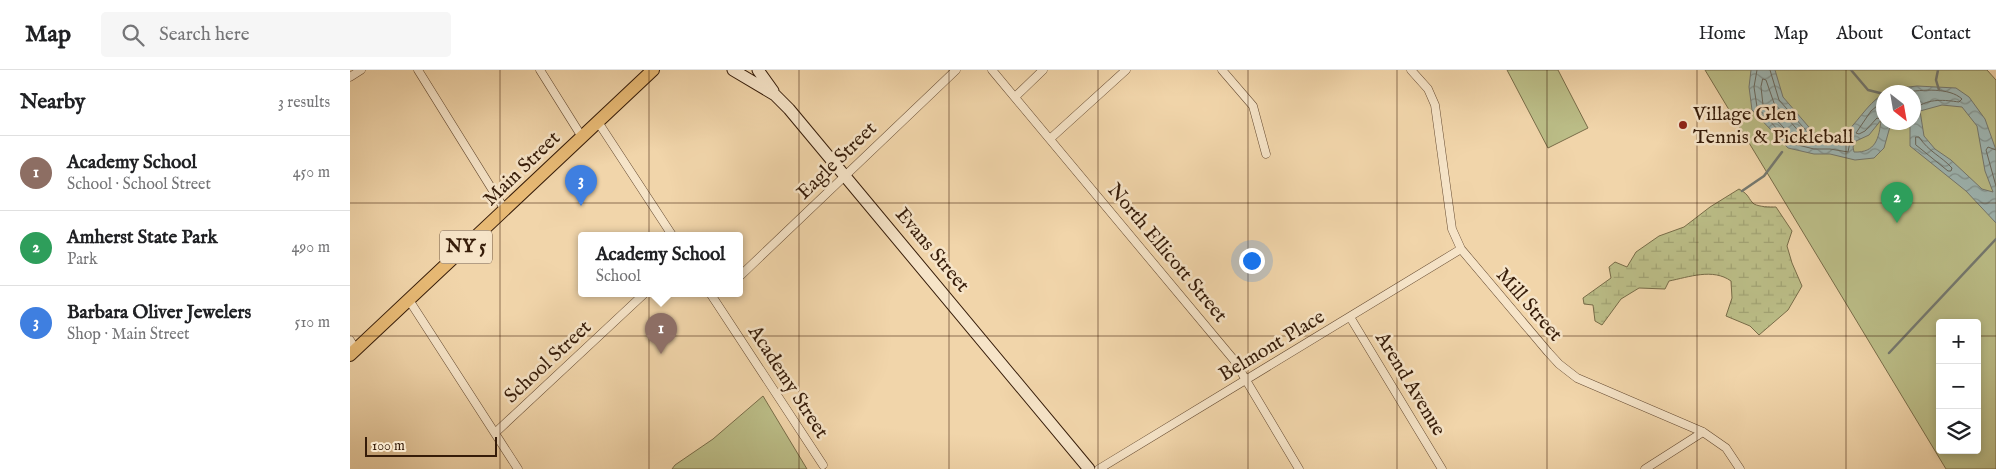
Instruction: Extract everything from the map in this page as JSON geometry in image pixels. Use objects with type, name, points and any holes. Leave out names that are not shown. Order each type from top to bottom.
[{"type":"main road","name":"Main Street","points":[[352,348],[409,300],[653,70]]},
{"type":"street","points":[[350,77],[361,70]]},
{"type":"street","points":[[418,70],[505,210]]},
{"type":"street","points":[[540,70],[582,137]]},
{"type":"street","name":"Evans Street","points":[[733,70],[775,95],[845,175],[1089,469]]},
{"type":"street","points":[[758,70],[775,95]]},
{"type":"street","name":"Eagle Street","points":[[743,273],[956,70]]},
{"type":"street","name":"North Ellicott Street","points":[[992,70],[1051,138],[1234,360],[1299,469]]},
{"type":"street","points":[[1015,97],[1043,70]]},
{"type":"street","points":[[1051,138],[1126,70]]},
{"type":"street","points":[[1222,70],[1253,106],[1266,154]]},
{"type":"street","name":"Mill Street","points":[[1411,70],[1428,90],[1435,106],[1452,229],[1460,249],[1559,364],[1577,378],[1703,432],[1726,448],[1740,469]]},
{"type":"street","points":[[598,122],[670,232]]},
{"type":"street","name":"Belmont Place","points":[[1099,469],[1460,249]]},
{"type":"street","name":"School Street","points":[[495,434],[640,297]]},
{"type":"street","name":"Academy Street","points":[[713,297],[823,465]]},
{"type":"street","points":[[409,300],[518,469]]},
{"type":"street","name":"Arend Avenue","points":[[1350,317],[1442,469]]},
{"type":"street","points":[[1645,469],[1703,432]]},
{"type":"green space","points":[[1507,70],[1558,70],[1588,128],[1548,148]]},
{"type":"green space","points":[[1705,70],[1987,70],[1996,80],[1996,469],[1946,469],[1937,454],[1981,454],[1981,319],[1936,319],[1936,452]]},
{"type":"green space","points":[[1739,189],[1754,204],[1776,207],[1792,231],[1787,246],[1802,286],[1788,310],[1759,335],[1750,326],[1726,316],[1732,298],[1731,281],[1724,277],[1709,274],[1669,281],[1665,289],[1639,288],[1621,299],[1602,325],[1595,321],[1593,305],[1584,304],[1583,298],[1611,278],[1609,267],[1615,262],[1627,267],[1636,252],[1659,236],[1684,227],[1710,207]]},
{"type":"green space","points":[[763,396],[807,469],[672,469],[713,439]]},
{"type":"water","points":[[1751,70],[1775,70],[1783,97],[1814,133],[1841,137],[1876,99],[1876,126],[1869,135],[1856,141],[1853,147],[1854,152],[1861,152],[1872,147],[1879,130],[1889,130],[1884,148],[1874,158],[1855,160],[1788,148],[1752,110],[1749,87]]},
{"type":"water","points":[[1921,86],[1956,88],[1969,97],[1985,119],[1996,150],[1996,223],[1966,191],[1910,146],[1910,130],[1921,130],[1921,117],[1924,136],[1935,149],[1951,160],[1982,189],[1993,192],[1985,171],[1977,126],[1962,107],[1942,105],[1921,111]]},
{"type":"waterway","points":[[1851,70],[1868,90],[1876,92]]},
{"type":"waterway","points":[[1938,70],[1936,80],[1939,90]]},
{"type":"waterway","points":[[1742,191],[1764,176],[1782,152]]},
{"type":"waterway","points":[[1889,353],[1996,239]]},
{"type":"place","name":"Village Glen Tennis & Pickleball","points":[[1683,125]]},
{"type":"place","name":"Barbara Oliver Jewelers","points":[[581,206]]},
{"type":"place","name":"Amherst State Park","points":[[1897,223]]},
{"type":"place","name":"Academy School","points":[[661,354]]}]
